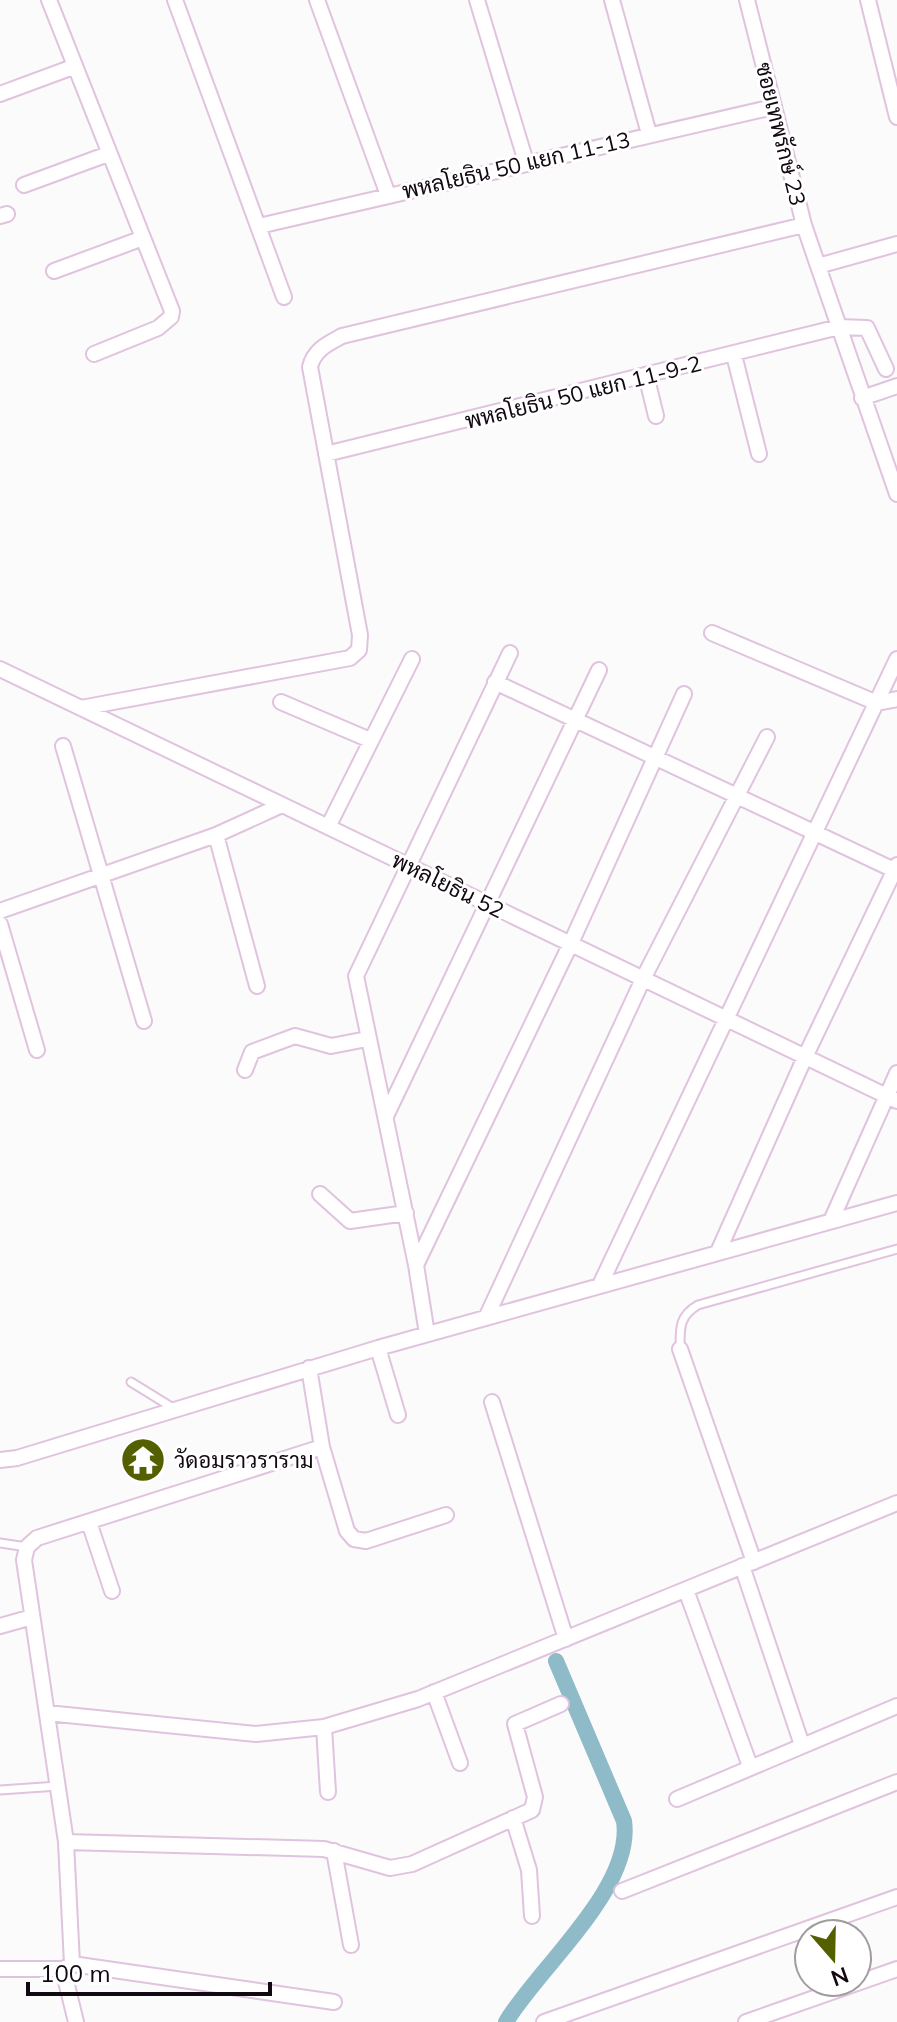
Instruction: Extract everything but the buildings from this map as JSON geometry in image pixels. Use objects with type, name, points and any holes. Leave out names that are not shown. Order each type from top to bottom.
[{"type":"street","points":[[49,0],[171,317],[158,328],[94,354]]},
{"type":"street","points":[[175,0],[284,297]]},
{"type":"street","points":[[317,0],[388,195]]},
{"type":"street","points":[[477,0],[526,162]]},
{"type":"street","points":[[612,0],[649,134]]},
{"type":"street","name":"ซอยเทพรักษ์ 23","points":[[747,0],[804,225],[862,398],[894,475],[897,494]]},
{"type":"street","points":[[868,0],[897,117]]},
{"type":"street","points":[[0,94],[73,67]]},
{"type":"street","name":"พหลโยธิน 50 แยก 11-13","points":[[259,226],[773,107]]},
{"type":"street","points":[[24,185],[108,154]]},
{"type":"street","points":[[81,708],[356,654],[361,644],[360,635],[310,367],[319,350],[342,336],[804,225]]},
{"type":"street","points":[[54,271],[143,238]]},
{"type":"street","points":[[818,266],[897,244]]},
{"type":"street","points":[[839,327],[867,328],[886,369]]},
{"type":"street","name":"พหลโยธิน 50 แยก 11-9-2","points":[[326,454],[839,327]]},
{"type":"street","points":[[734,355],[759,454]]},
{"type":"street","points":[[646,375],[656,416]]},
{"type":"street","points":[[862,398],[897,386]]},
{"type":"street","points":[[712,633],[877,703],[897,699]]},
{"type":"street","points":[[427,1334],[406,1213],[356,976],[510,653]]},
{"type":"street","points":[[328,827],[412,659]]},
{"type":"street","points":[[600,1285],[897,659]]},
{"type":"street","name":"พหลโยธิน 52","points":[[0,669],[892,1098]]},
{"type":"street","points":[[386,1116],[490,905],[599,670]]},
{"type":"street","points":[[495,682],[574,723],[812,833],[896,868],[805,1057],[718,1252]]},
{"type":"street","points":[[416,1265],[571,943],[684,694]]},
{"type":"street","points":[[281,702],[370,740]]},
{"type":"street","points":[[486,1318],[643,979],[739,797],[767,737]]},
{"type":"street","points":[[63,746],[144,1021]]},
{"type":"street","points":[[0,911],[216,835],[282,805]]},
{"type":"street","points":[[216,835],[257,986]]},
{"type":"street","points":[[0,924],[37,1050]]},
{"type":"street","points":[[245,1070],[252,1052],[284,1038],[295,1036],[331,1046],[367,1039]]},
{"type":"street","points":[[831,1221],[892,1098],[897,1073]]},
{"type":"street","points":[[320,1194],[350,1221],[361,1222],[406,1213]]},
{"type":"street","points":[[0,1460],[17,1458],[378,1348],[897,1203]]},
{"type":"street","points":[[378,1348],[398,1415]]},
{"type":"street","points":[[680,1349],[802,1745]]},
{"type":"street","points":[[309,1368],[322,1447],[347,1531],[354,1539],[366,1541],[446,1515]]},
{"type":"street","points":[[492,1402],[566,1639]]},
{"type":"street","points":[[76,2022],[67,1967],[66,1842],[24,1560],[27,1547],[37,1538],[322,1447]]},
{"type":"street","points":[[47,1713],[256,1734],[324,1727],[434,1692],[897,1503]]},
{"type":"street","points":[[89,1522],[112,1591]]},
{"type":"street","points":[[686,1590],[750,1766]]},
{"type":"street","points":[[0,1626],[32,1617]]},
{"type":"street","points":[[434,1692],[460,1763]]},
{"type":"street","points":[[66,1842],[121,1841],[334,1851],[390,1868],[412,1864],[532,1810],[536,1804],[515,1724],[561,1704]]},
{"type":"street","points":[[677,1799],[897,1706]]},
{"type":"street","points":[[324,1727],[328,1792]]},
{"type":"street","points":[[622,1891],[897,1782]]},
{"type":"street","points":[[513,1818],[529,1870],[532,1916]]},
{"type":"street","points":[[334,1851],[351,1945]]},
{"type":"street","points":[[544,2022],[589,2015],[897,1897]]},
{"type":"street","points":[[0,1969],[67,1967],[334,2002]]},
{"type":"street","points":[[746,2022],[897,1969]]},
{"type":"lane","points":[[680,1349],[680,1324],[685,1312],[698,1305],[897,1249]]},
{"type":"lane","points":[[131,1382],[175,1410]]},
{"type":"lane","points":[[0,1543],[27,1547]]},
{"type":"lane","points":[[0,1790],[58,1786]]},
{"type":"waterway","points":[[506,2022],[599,1900],[614,1873],[623,1847],[624,1821],[556,1661]]},
{"type":"place","name":"วัดอมราวราราม","points":[[143,1460]]}]
